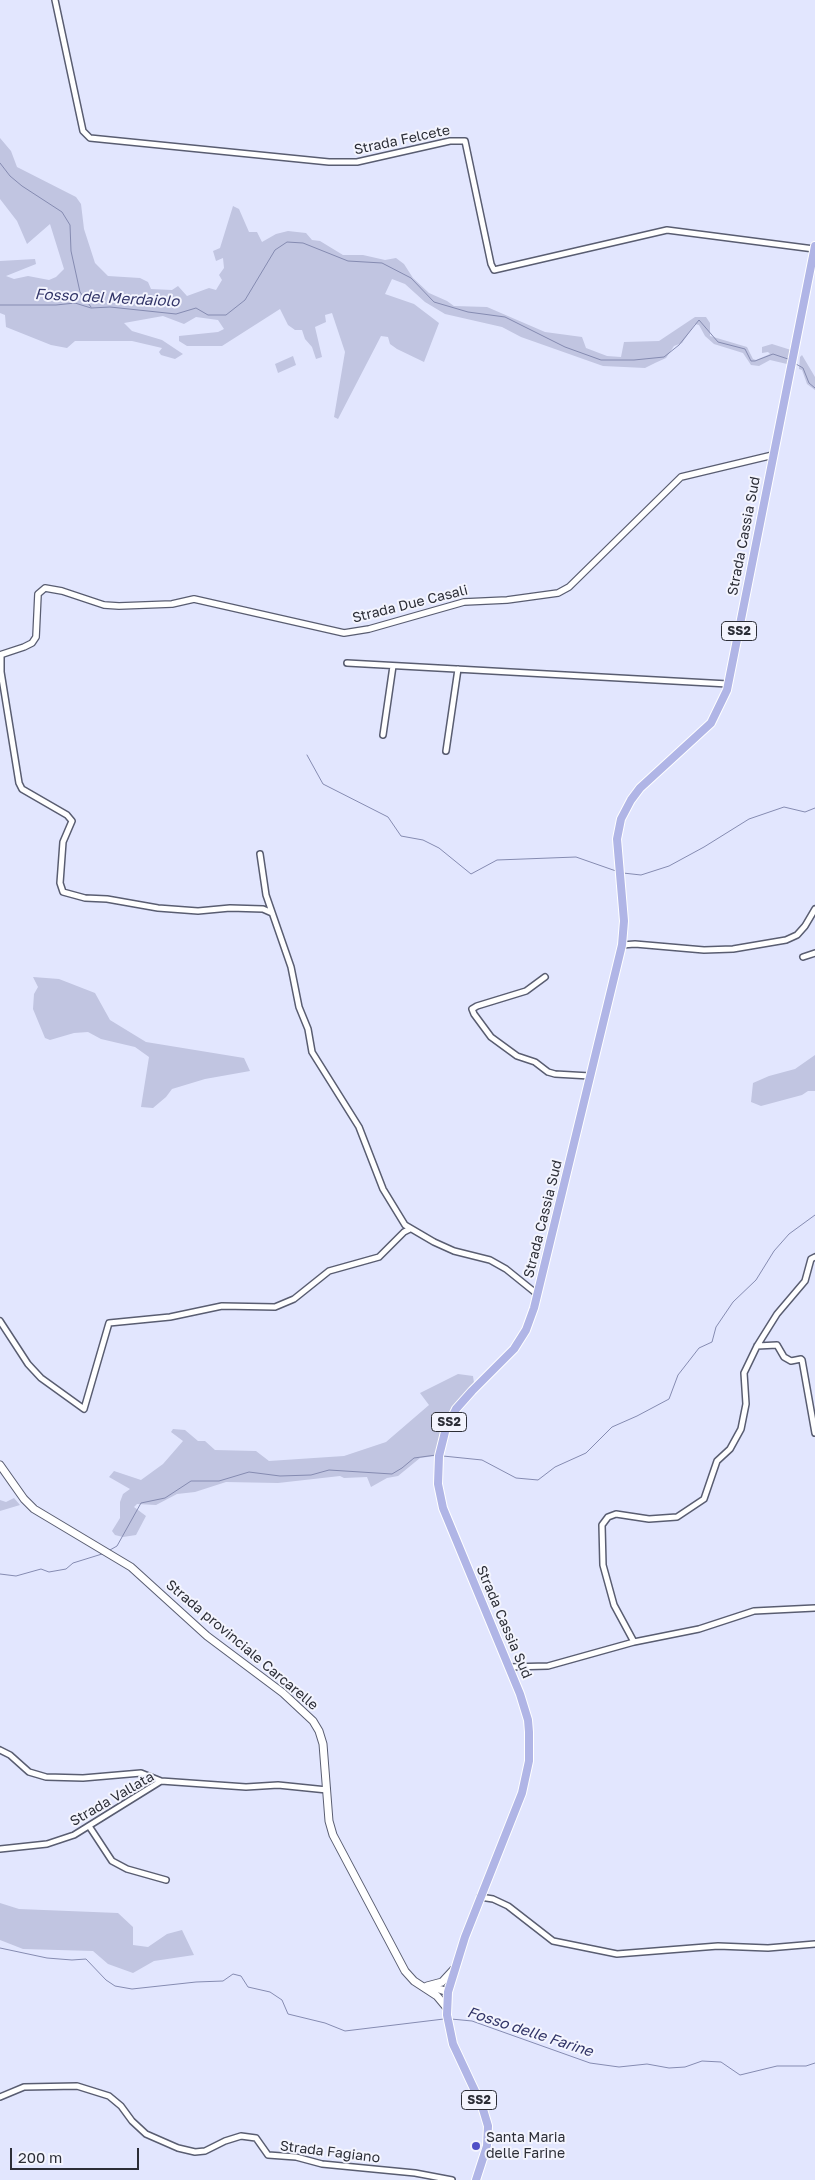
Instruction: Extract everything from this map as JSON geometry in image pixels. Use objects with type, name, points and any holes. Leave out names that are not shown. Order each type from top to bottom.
[{"type":"main road","name":"Strada Cassia Sud","points":[[476,2180],[487,2146],[488,2126],[482,2106],[459,2059],[448,2016],[448,1992],[454,1969],[480,1897],[522,1793],[530,1761],[528,1720],[520,1694],[443,1508],[438,1484],[439,1456],[445,1432],[456,1409],[521,1340],[537,1294],[622,945],[624,921],[619,824],[631,800],[640,788],[711,723],[723,701],[728,684],[815,247]]},
{"type":"main road","name":"Strada provinciale Carcarelle","points":[[0,1465],[24,1499],[34,1509],[112,1554],[138,1573],[207,1636],[283,1693],[309,1717],[319,1731],[322,1740],[329,1821],[333,1835],[405,1971],[419,1985],[429,1989]]},
{"type":"main road","points":[[429,1989],[442,1982],[454,1969]]},
{"type":"main road","points":[[429,1989],[448,1992]]},
{"type":"main road","points":[[429,1989],[448,2016]]},
{"type":"street","name":"Strada Felcete","points":[[55,0],[83,131],[90,138],[329,162],[357,162],[450,141],[465,141],[491,264],[494,270],[666,230],[815,247]]},
{"type":"street","name":"Strada Due Casali","points":[[0,655],[32,643],[36,637],[38,594],[45,588],[62,591],[104,605],[172,604],[194,599],[344,633],[369,629],[464,602],[524,598],[558,593],[575,581],[681,477],[773,455]]},
{"type":"street","points":[[0,655],[1,672],[19,783],[22,789],[67,815],[72,821],[63,842],[60,883],[63,892],[85,898],[107,899],[165,909],[198,912],[230,908],[263,909],[272,913]]},
{"type":"street","points":[[347,664],[728,684]]},
{"type":"street","points":[[383,735],[393,666]]},
{"type":"street","points":[[446,751],[458,669]]},
{"type":"street","points":[[260,854],[264,889],[291,967],[299,1007],[308,1029],[312,1052],[359,1127],[383,1189],[405,1225],[454,1251],[490,1260],[506,1269],[537,1294]]},
{"type":"street","points":[[622,945],[635,944],[704,950],[739,948],[778,942],[797,935],[806,926],[815,909]]},
{"type":"street","points":[[803,957],[815,953]]},
{"type":"street","points":[[544,977],[526,991],[472,1009],[474,1014],[491,1037],[517,1056],[535,1062],[548,1072],[590,1076]]},
{"type":"street","points":[[0,1321],[28,1364],[41,1378],[84,1409],[109,1323],[170,1317],[222,1306],[275,1307],[294,1299],[329,1271],[379,1257],[404,1232],[410,1229]]},
{"type":"street","points":[[634,1642],[614,1605],[605,1573],[602,1525],[608,1517],[616,1514],[660,1519],[677,1517],[704,1498],[717,1461],[730,1449],[741,1429],[746,1404],[744,1373],[757,1346],[777,1314],[805,1281],[811,1260],[815,1257]]},
{"type":"street","points":[[757,1346],[777,1345],[784,1357],[791,1361],[802,1360],[815,1433]]},
{"type":"street","points":[[509,1667],[548,1666],[634,1642],[699,1629],[754,1611],[814,1606]]},
{"type":"street","points":[[0,1750],[10,1755],[29,1772],[46,1777],[83,1778],[141,1773],[161,1781]]},
{"type":"street","name":"Strada Vallata","points":[[0,1849],[47,1844],[74,1835],[161,1781],[246,1787],[278,1785],[327,1790]]},
{"type":"street","points":[[89,1826],[112,1861],[127,1869],[166,1880]]},
{"type":"street","points":[[480,1897],[493,1899],[508,1906],[553,1941],[617,1954],[718,1946],[768,1948],[815,1944]]},
{"type":"street","name":"Strada Fagiano","points":[[0,2097],[24,2087],[77,2086],[109,2096],[121,2106],[132,2121],[146,2134],[178,2148],[195,2152],[205,2151],[225,2141],[241,2136],[256,2138],[268,2156],[296,2157],[322,2164],[415,2173],[452,2180]]},
{"type":"shaded area","points":[[0,138],[11,151],[17,167],[76,197],[81,204],[84,229],[95,263],[108,276],[140,278],[148,282],[151,289],[172,290],[178,286],[187,296],[209,288],[216,290],[222,280],[219,275],[224,268],[223,258],[216,261],[213,251],[220,248],[233,206],[239,209],[249,232],[257,232],[262,242],[276,234],[288,231],[306,233],[312,240],[320,241],[343,255],[363,255],[385,260],[396,258],[404,264],[413,278],[429,293],[454,306],[487,307],[545,332],[582,337],[586,348],[607,356],[621,357],[624,342],[659,341],[695,317],[706,317],[710,323],[710,336],[747,347],[753,359],[756,360],[770,354],[768,352],[762,353],[762,347],[772,344],[791,350],[787,364],[770,360],[759,366],[751,365],[743,353],[714,344],[705,336],[699,325],[695,324],[682,343],[674,346],[666,358],[645,368],[603,366],[521,337],[502,327],[445,314],[425,302],[405,284],[392,279],[385,294],[414,304],[439,323],[424,362],[397,349],[390,344],[388,337],[381,336],[338,419],[334,417],[345,352],[332,313],[325,315],[326,322],[315,327],[322,357],[316,359],[312,347],[305,339],[302,330],[295,330],[288,325],[280,309],[222,346],[187,346],[179,341],[179,336],[218,332],[224,329],[218,320],[196,317],[184,324],[163,316],[124,323],[132,331],[162,340],[183,354],[175,359],[161,355],[159,352],[162,348],[132,341],[75,341],[67,348],[51,345],[6,327],[5,315],[0,313],[0,261],[35,259],[36,264],[6,276],[14,279],[28,276],[49,280],[56,277],[64,269],[50,224],[27,244],[17,221],[0,199]]},
{"type":"shaded area","points":[[802,355],[815,377],[815,390],[807,384],[802,370],[799,369],[800,357]]},
{"type":"shaded area","points":[[293,356],[296,365],[278,373],[275,364]]},
{"type":"shaded area","points":[[33,977],[59,979],[95,993],[110,1020],[146,1042],[244,1058],[250,1071],[205,1079],[172,1089],[153,1108],[141,1107],[149,1057],[135,1047],[101,1039],[88,1032],[74,1033],[50,1040],[45,1038],[33,1009],[34,994],[38,987]]},
{"type":"shaded area","points":[[815,1055],[815,1091],[808,1091],[802,1095],[761,1106],[751,1102],[753,1083],[769,1076],[795,1069]]},
{"type":"shaded area","points":[[458,1374],[473,1376],[474,1383],[457,1401],[443,1424],[435,1456],[420,1458],[398,1476],[387,1478],[371,1487],[367,1477],[344,1478],[340,1476],[278,1483],[226,1482],[195,1492],[177,1494],[156,1505],[137,1504],[134,1507],[146,1516],[136,1535],[123,1537],[115,1535],[112,1531],[120,1518],[120,1502],[123,1494],[130,1489],[109,1477],[114,1471],[141,1480],[163,1464],[183,1441],[171,1432],[173,1429],[185,1430],[198,1441],[205,1441],[215,1450],[256,1451],[269,1461],[344,1456],[386,1442],[429,1405],[420,1393]]},
{"type":"shaded area","points":[[14,1498],[20,1505],[0,1511],[0,1500],[6,1502]]},
{"type":"shaded area","points":[[0,1903],[19,1909],[118,1913],[133,1927],[133,1945],[148,1947],[167,1934],[182,1930],[194,1955],[154,1961],[133,1973],[108,1964],[93,1951],[23,1949],[0,1940]]},
{"type":"waterway","points":[[0,163],[10,176],[22,186],[62,212],[70,225],[71,251],[80,292],[91,307]]},
{"type":"waterway","name":"Fosso del Merdaiolo","points":[[0,305],[75,303],[91,308],[110,307],[176,314],[196,308],[208,315],[226,315],[245,300],[275,250],[287,242],[303,243],[348,261],[382,263],[411,278],[434,302],[468,312],[505,317],[565,347],[601,360],[634,360],[664,357],[679,345],[699,320],[718,342],[745,349],[751,361],[773,354],[788,359]]},
{"type":"waterway","name":"Fosso del Merdaiolo","points":[[796,364],[803,368],[809,383],[815,388]]},
{"type":"waterway","points":[[307,755],[323,784],[388,817],[401,836],[423,840],[439,848],[471,874],[497,860],[576,857],[616,871]]},
{"type":"waterway","points":[[623,873],[641,875],[669,866],[749,819],[784,807],[805,812],[815,808]]},
{"type":"waterway","points":[[443,1456],[482,1460],[516,1478],[538,1480],[555,1467],[586,1453],[612,1427],[669,1399],[678,1375],[699,1348],[712,1342],[716,1327],[733,1302],[756,1280],[774,1251],[789,1234],[815,1215]]},
{"type":"waterway","points":[[110,1550],[117,1546],[141,1503],[165,1498],[191,1481],[219,1481],[249,1472],[280,1476],[311,1475],[329,1470],[392,1474],[414,1458],[436,1455]]},
{"type":"waterway","points":[[0,1574],[16,1576],[41,1569],[49,1572],[66,1569],[73,1563],[102,1554]]},
{"type":"waterway","name":"Fosso delle Farine","points":[[0,1948],[47,1958],[86,1959],[106,1980],[115,1986],[132,1989],[223,1981],[233,1974],[241,1976],[248,1987],[270,1992],[282,2000],[288,2014],[325,2023],[345,2031],[444,2019]]},
{"type":"waterway","name":"Fosso delle Farine","points":[[451,2019],[472,2021],[590,2063],[619,2067],[647,2064],[669,2068],[685,2067],[702,2061],[721,2062],[740,2075],[777,2066],[806,2066],[815,2063]]},
{"type":"place","name":"Santa Maria delle Farine","points":[[476,2146]]}]
